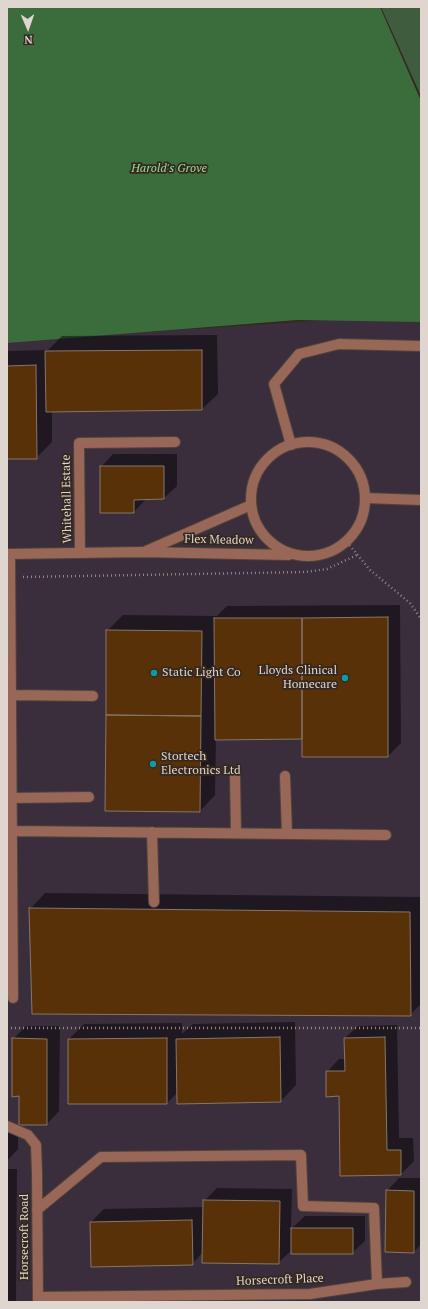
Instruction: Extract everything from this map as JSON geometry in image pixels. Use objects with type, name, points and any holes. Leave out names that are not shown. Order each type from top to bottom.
[{"type":"street","points":[[291,445],[274,384],[299,354],[339,344],[421,346]]},
{"type":"street","name":"Whitehall Estate","points":[[80,553],[79,443],[175,442]]},
{"type":"street","name":"Flex Meadow","points":[[8,554],[142,552],[314,556],[331,551],[346,542],[357,529],[363,514],[365,498],[362,480],[354,465],[341,453],[326,445],[308,442],[291,445],[273,454],[260,468],[252,486],[251,505],[256,522],[265,537],[279,548],[295,555]]},
{"type":"street","points":[[365,498],[421,500]]},
{"type":"street","name":"Flex Meadow","points":[[142,552],[251,505]]},
{"type":"street","points":[[8,554],[10,577],[13,998]]},
{"type":"street","points":[[11,695],[93,696]]},
{"type":"street","points":[[235,775],[236,833]]},
{"type":"street","points":[[285,776],[288,834]]},
{"type":"street","points":[[12,798],[89,797]]},
{"type":"street","points":[[12,831],[386,835]]},
{"type":"street","points":[[152,832],[154,902]]},
{"type":"street","name":"Horsecroft Road","points":[[7,1126],[28,1135],[36,1145],[38,1299]]},
{"type":"street","points":[[37,1210],[101,1157],[301,1155],[303,1206],[374,1208],[377,1284]]},
{"type":"street","name":"Horsecroft Place","points":[[38,1299],[310,1294],[377,1284],[406,1282]]},
{"type":"path","points":[[346,542],[370,570],[410,603],[421,619]]},
{"type":"path","points":[[10,577],[305,572],[327,570],[357,555]]},
{"type":"path","points":[[7,1028],[421,1028]]},
{"type":"shaded area","points":[[421,302],[421,1302],[7,1302],[7,341],[361,318]]},
{"type":"green space","name":"Harold's Grove","points":[[7,7],[380,7],[421,101],[421,322],[297,320],[7,343]]},
{"type":"green space","points":[[381,7],[421,7],[421,96]]},
{"type":"building","points":[[202,350],[202,410],[46,412],[45,351]]},
{"type":"building","points":[[36,365],[37,459],[7,459],[7,366]]},
{"type":"building","points":[[100,466],[164,466],[164,499],[134,500],[134,513],[100,513]]},
{"type":"building","name":"Lloyds Clinical Homecare","points":[[388,617],[388,757],[302,757],[302,618]]},
{"type":"building","name":"Lloyds Clinical Homecare","points":[[214,618],[302,618],[302,739],[215,740]]},
{"type":"building","name":"Static Light Co","points":[[106,630],[202,631],[201,716],[106,715]]},
{"type":"building","name":"Stortech Electronics Ltd","points":[[106,715],[201,716],[200,812],[105,811]]},
{"type":"building","points":[[29,908],[410,912],[411,1016],[32,1014]]},
{"type":"building","points":[[280,1037],[281,1102],[177,1104],[176,1039]]},
{"type":"building","points":[[385,1037],[387,1150],[401,1150],[401,1175],[340,1176],[339,1096],[326,1097],[326,1071],[345,1071],[344,1038]]},
{"type":"building","points":[[12,1038],[47,1039],[47,1125],[19,1125],[19,1096],[12,1097]]},
{"type":"building","points":[[167,1038],[167,1104],[68,1104],[68,1039]]},
{"type":"building","points":[[386,1190],[414,1191],[414,1253],[385,1252]]},
{"type":"building","points":[[203,1200],[280,1201],[279,1264],[202,1263]]},
{"type":"building","points":[[192,1220],[193,1265],[91,1267],[90,1222]]},
{"type":"building","points":[[291,1228],[353,1228],[353,1254],[291,1254]]},
{"type":"place","name":"Static Light Co","points":[[154,673]]},
{"type":"place","name":"Lloyds Clinical Homecare","points":[[345,678]]},
{"type":"place","name":"Stortech Electronics Ltd","points":[[153,764]]}]
